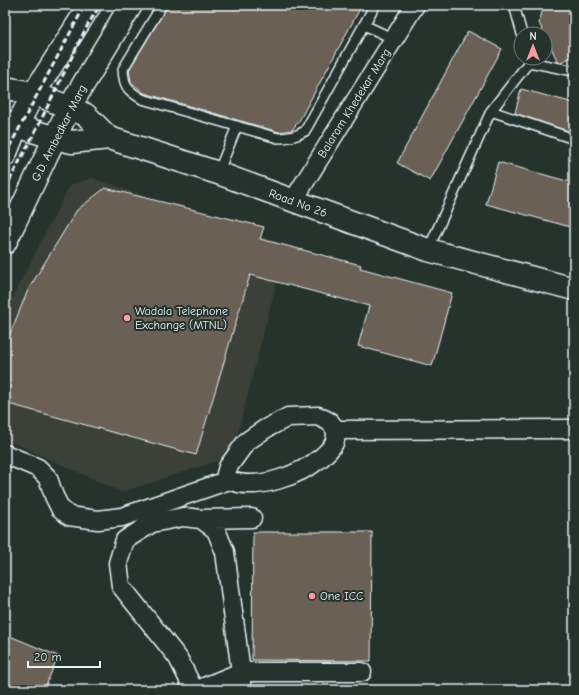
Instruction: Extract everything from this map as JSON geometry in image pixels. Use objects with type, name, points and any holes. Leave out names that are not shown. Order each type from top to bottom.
[{"type":"street","points":[[5,155],[11,124],[34,93],[90,5]]},
{"type":"street","name":"G.D. Ambedkar Marg","points":[[5,244],[69,108],[131,5]]},
{"type":"street","name":"Balaram Khedekar Marg","points":[[293,201],[415,5]]},
{"type":"street","name":"Road No 26","points":[[5,88],[34,93],[86,115],[109,138],[218,173],[428,250],[574,290]]},
{"type":"street","points":[[11,124],[72,142],[109,138]]},
{"type":"street","points":[[5,454],[38,468],[48,478],[60,508],[69,516],[98,520],[122,517],[229,480],[249,483],[270,482],[289,477],[316,462],[328,452],[334,443],[336,430],[330,422],[318,416],[288,417],[265,429],[246,442],[228,467],[226,474],[229,480]]},
{"type":"street","points":[[336,430],[574,429]]},
{"type":"street","points":[[216,530],[253,523],[183,517],[152,523],[125,540],[118,563],[121,586],[178,658],[196,690],[241,672],[362,672]]},
{"type":"street","points":[[201,519],[216,530],[226,552],[242,690]]},
{"type":"lane","points":[[162,5],[123,69],[123,80],[126,87],[142,99],[278,138],[298,136],[305,131],[375,5]]},
{"type":"lane","points":[[514,5],[520,26]]},
{"type":"lane","points":[[364,25],[394,39]]},
{"type":"lane","points":[[428,250],[491,111],[525,66]]},
{"type":"lane","points":[[553,66],[574,71]]},
{"type":"lane","points":[[491,111],[574,139]]},
{"type":"lane","points":[[218,173],[237,126]]},
{"type":"shaded area","name":"Wadala Telephone Exchange (MTNL)","points":[[92,178],[286,245],[232,456],[122,492],[5,439],[5,312],[70,185]]},
{"type":"building","points":[[168,5],[362,5],[299,121],[292,130],[279,132],[144,93],[131,82],[129,70]]},
{"type":"building","points":[[544,5],[567,5],[574,19],[574,56],[558,62],[553,52],[553,26],[540,26],[539,23]]},
{"type":"building","points":[[468,31],[502,49],[430,181],[397,163]]},
{"type":"building","points":[[521,89],[574,103],[574,133],[515,113]]},
{"type":"building","points":[[498,162],[574,183],[574,228],[486,204]]},
{"type":"building","name":"Wadala Telephone Exchange (MTNL)","points":[[105,188],[264,227],[260,239],[361,265],[360,268],[452,293],[432,366],[358,346],[369,306],[250,275],[196,455],[5,403],[5,346],[28,290],[77,210]]},
{"type":"building","name":"One ICC","points":[[253,532],[372,532],[371,661],[252,660]]},
{"type":"building","points":[[5,634],[58,656],[44,690],[5,690]]},
{"type":"railway","points":[[5,155],[85,5]]},
{"type":"railway","points":[[5,189],[86,28],[100,5]]},
{"type":"place","name":"Wadala Telephone Exchange (MTNL)","points":[[127,318]]},
{"type":"place","name":"One ICC","points":[[312,596]]}]
